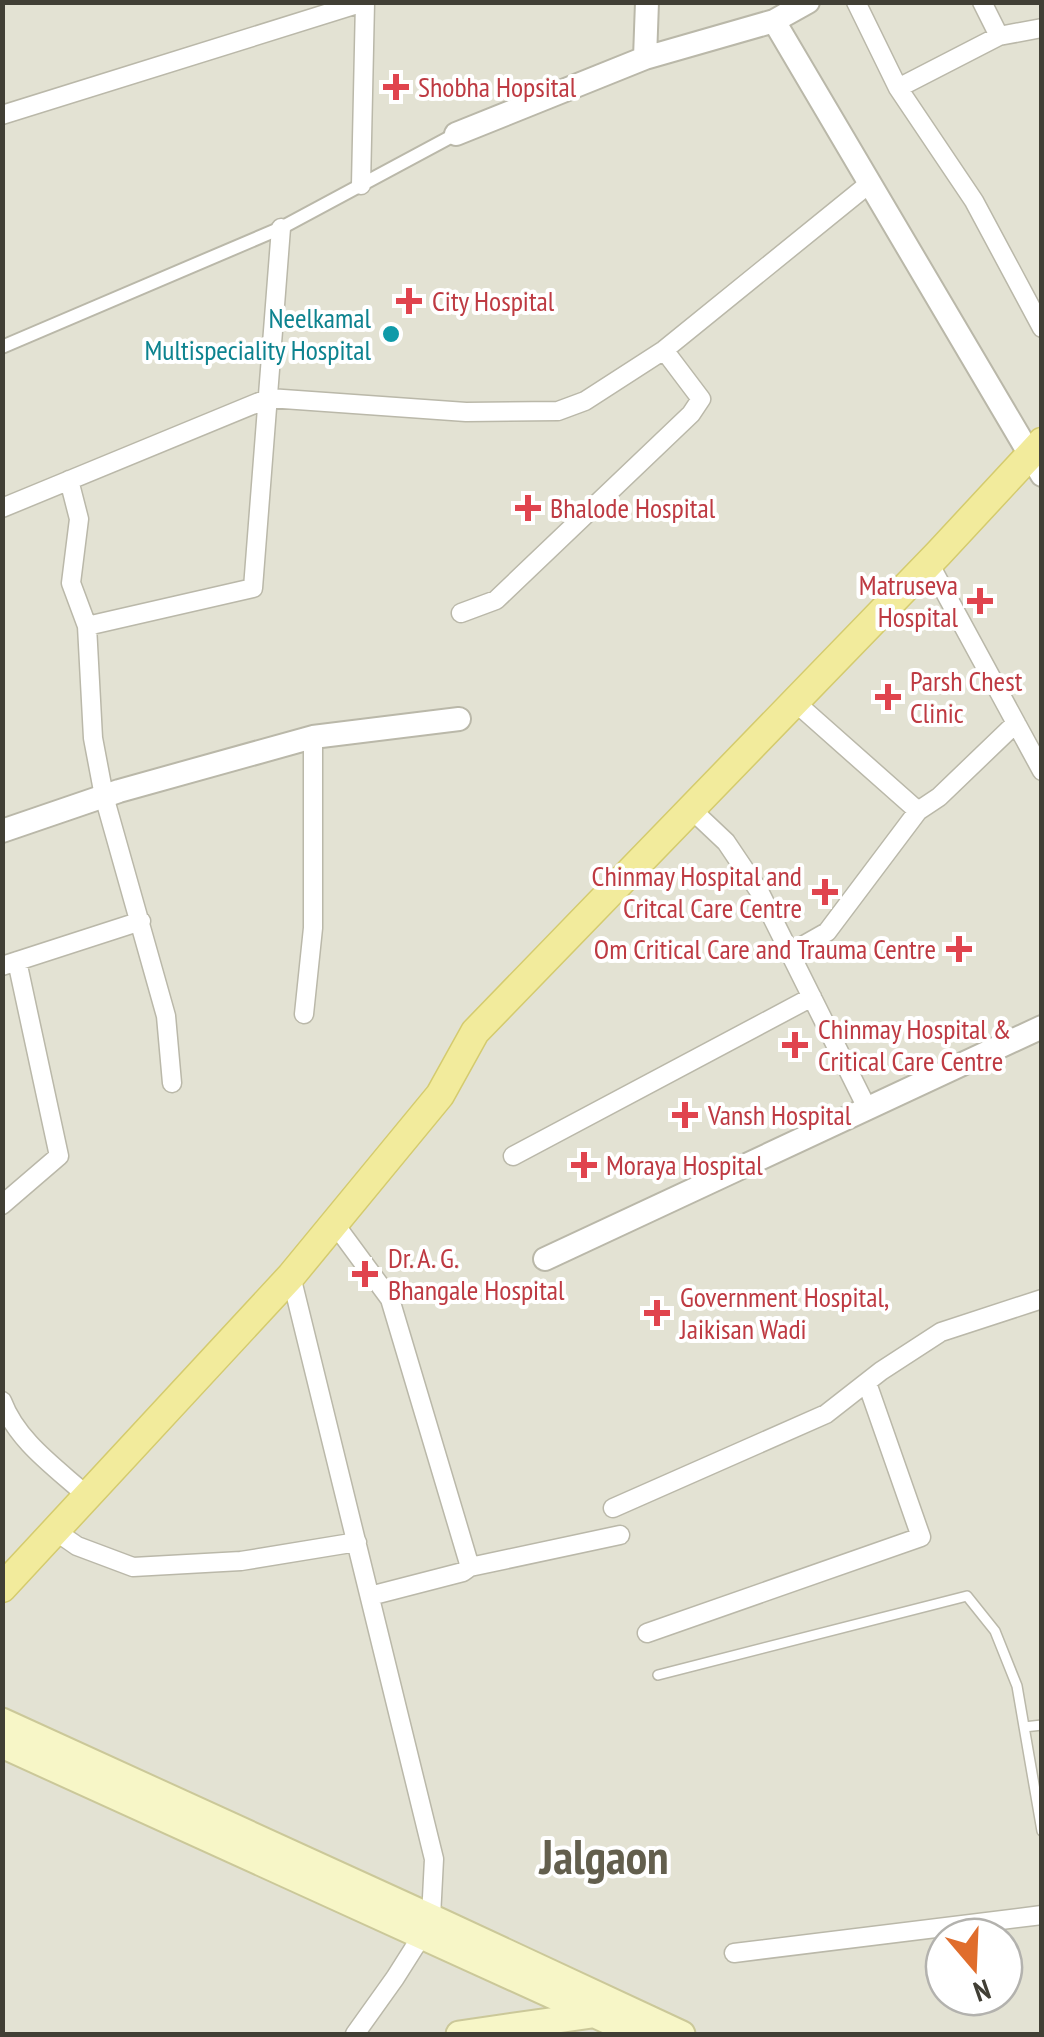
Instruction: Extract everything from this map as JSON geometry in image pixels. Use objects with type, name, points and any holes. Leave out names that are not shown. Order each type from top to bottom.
[{"type":"main road","points":[[2,1588],[290,1276],[440,1095],[475,1032],[929,563],[1038,457]]},
{"type":"main road","points":[[2,1721],[426,1927],[594,2015],[682,2034]]},
{"type":"main road","points":[[2,1745],[426,1927],[634,2022]]},
{"type":"main road","points":[[458,2034],[594,2015]]},
{"type":"street","points":[[2,116],[364,2],[361,185]]},
{"type":"street","points":[[645,58],[647,2]]},
{"type":"street","points":[[2,347],[281,228],[456,134],[645,58],[774,20],[808,2]]},
{"type":"street","points":[[856,2],[898,88],[974,202],[1042,328]]},
{"type":"street","points":[[982,2],[999,36]]},
{"type":"street","points":[[774,20],[1038,457]]},
{"type":"street","points":[[898,88],[999,36],[1042,28]]},
{"type":"street","points":[[2,508],[269,398],[466,412],[558,410],[585,401],[664,350],[870,182]]},
{"type":"street","points":[[88,626],[253,588],[281,228]]},
{"type":"street","points":[[461,613],[496,600],[691,414],[701,399],[664,350]]},
{"type":"street","points":[[69,480],[80,519],[71,583],[88,626],[94,738],[104,796],[166,1016],[172,1083]]},
{"type":"street","points":[[929,563],[1042,771]]},
{"type":"street","points":[[794,702],[918,811]]},
{"type":"street","points":[[2,831],[104,796],[313,738],[459,719]]},
{"type":"street","points":[[790,953],[827,932],[918,811],[1016,723]]},
{"type":"street","points":[[304,1014],[313,928],[313,738]]},
{"type":"street","points":[[691,810],[726,842],[759,891],[867,1108]]},
{"type":"street","points":[[2,1205],[59,1156],[10,963],[141,921]]},
{"type":"street","points":[[514,1156],[812,997]]},
{"type":"street","points":[[545,1259],[1042,1026]]},
{"type":"street","points":[[334,1223],[390,1299],[470,1567]]},
{"type":"street","points":[[290,1276],[434,1859],[426,1927],[355,2034]]},
{"type":"street","points":[[613,1508],[826,1414],[941,1332],[1042,1299]]},
{"type":"street","points":[[647,1633],[921,1537],[867,1383]]},
{"type":"street","points":[[2,1401],[9,1419],[27,1441],[86,1496]]},
{"type":"street","points":[[54,1530],[78,1546],[133,1567],[241,1561],[358,1542]]},
{"type":"street","points":[[370,1596],[470,1567],[620,1535]]},
{"type":"street","points":[[734,1953],[1042,1915]]},
{"type":"lane","points":[[658,1675],[967,1596],[995,1631],[1017,1686],[1042,1831]]},
{"type":"lane","points":[[1024,1727],[1042,1725]]},
{"type":"shaded area","points":[[3,3],[1041,3],[1041,2034],[3,2034]]},
{"type":"place","name":"Shobha Hopsital","points":[[396,87]]},
{"type":"place","name":"City Hospital","points":[[409,301]]},
{"type":"place","name":"Neelkamal Multispeciality Hospital","points":[[391,334]]},
{"type":"place","name":"Bhalode Hospital","points":[[528,508]]},
{"type":"place","name":"Matruseva Hospital","points":[[980,601]]},
{"type":"place","name":"Parsh Chest Clinic","points":[[888,697]]},
{"type":"place","name":"Chinmay Hospital and Critcal Care Centre","points":[[825,892]]},
{"type":"place","name":"Om Critical Care and Trauma Centre","points":[[959,949]]},
{"type":"place","name":"Chinmay Hospital & Critical Care Centre","points":[[795,1045]]},
{"type":"place","name":"Vansh Hospital","points":[[685,1115]]},
{"type":"place","name":"Moraya Hospital","points":[[584,1165]]},
{"type":"place","name":"Dr. A. G. Bhangale Hospital","points":[[365,1274]]},
{"type":"place","name":"Government Hospital, Jaikisan Wadi","points":[[657,1313]]},
{"type":"district","name":"Jalgaon","points":[[604,1857]]}]
